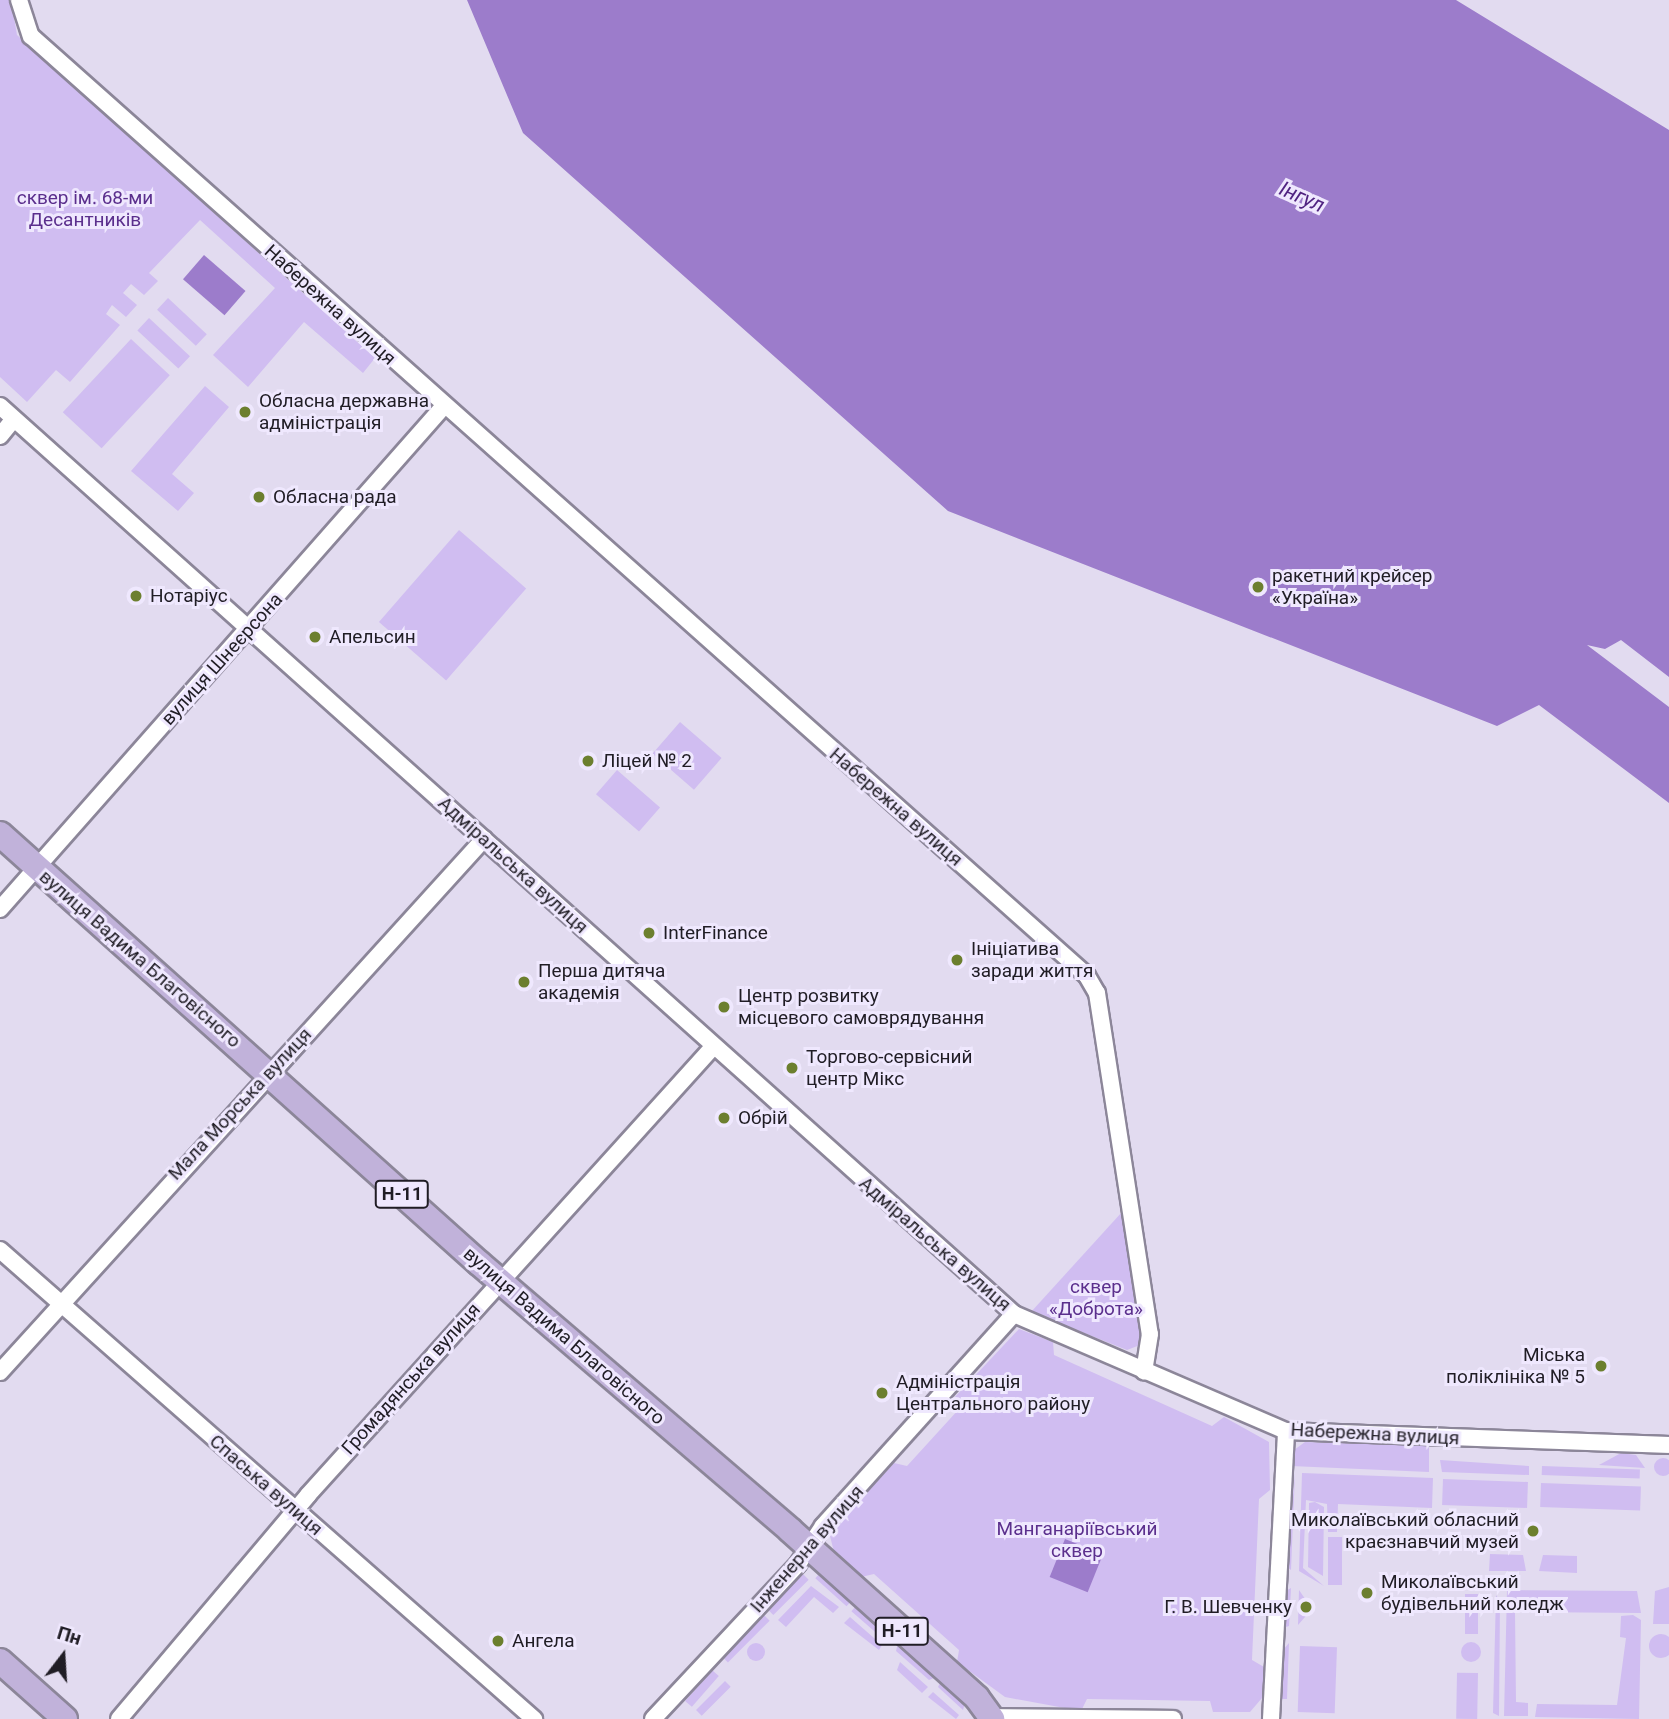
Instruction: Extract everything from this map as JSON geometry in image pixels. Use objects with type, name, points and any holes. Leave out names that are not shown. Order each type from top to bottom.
[{"type":"main road","name":"вулиця Вадима Благовісного","points":[[0,834],[501,1282],[809,1548],[992,1718]]},
{"type":"main road","points":[[0,1661],[65,1719]]},
{"type":"street","name":"Набережна вулиця","points":[[19,0],[31,36],[443,407],[1087,976],[1097,993],[1150,1334],[1144,1371],[1286,1431],[1669,1445]]},
{"type":"street","name":"Адміральська вулиця","points":[[0,406],[250,627],[713,1047],[1014,1314],[1144,1371]]},
{"type":"street","name":"вулиця Шнеєрсона","points":[[0,909],[443,407]]},
{"type":"street","points":[[0,436],[14,419]]},
{"type":"street","name":"Мала Морська вулиця","points":[[0,1372],[58,1302],[484,839]]},
{"type":"street","name":"Громадянська вулиця","points":[[118,1719],[295,1511],[713,1047]]},
{"type":"street","name":"Спаська вулиця","points":[[0,1250],[534,1719]]},
{"type":"street","name":"Інженерна вулиця","points":[[653,1719],[809,1548],[1014,1314]]},
{"type":"street","points":[[1271,1719],[1286,1431]]},
{"type":"street","name":"вулиця Вадима Благовісного","points":[[992,1718],[1173,1719]]},
{"type":"green space","name":"сквер ім. 68-ми Десантників","points":[[0,0],[11,0],[17,35],[375,358],[363,373],[304,322],[248,387],[213,355],[275,288],[200,220],[149,273],[158,281],[144,295],[131,284],[123,293],[137,305],[126,317],[112,305],[106,314],[120,325],[70,382],[56,370],[27,402],[0,377]]},
{"type":"green space","points":[[168,298],[207,334],[196,346],[157,310]]},
{"type":"green space","points":[[149,318],[190,356],[178,369],[137,330]]},
{"type":"green space","points":[[131,339],[170,375],[102,448],[63,412]]},
{"type":"green space","points":[[205,386],[229,407],[172,474],[194,493],[178,511],[131,471]]},
{"type":"green space","points":[[459,530],[526,588],[446,680],[379,622]]},
{"type":"green space","points":[[680,722],[722,758],[694,790],[652,754]]},
{"type":"green space","points":[[617,770],[660,807],[639,832],[596,794]]},
{"type":"green space","name":"сквер «Доброта»","points":[[1122,1212],[1142,1332],[1140,1345],[1127,1350],[1031,1312]]},
{"type":"green space","name":"Манганаріївський сквер","points":[[1019,1329],[1053,1342],[1054,1355],[1212,1426],[1224,1417],[1269,1442],[1270,1490],[1259,1499],[1252,1660],[1264,1667],[1262,1698],[1250,1712],[1213,1712],[1210,1701],[1087,1699],[1081,1711],[1005,1697],[957,1662],[959,1650],[874,1574],[861,1577],[834,1552],[830,1536],[838,1523],[894,1463],[907,1466],[959,1409],[955,1397]]},
{"type":"green space","points":[[1305,1442],[1429,1446],[1429,1472],[1291,1466],[1294,1450]]},
{"type":"green space","points":[[1621,1453],[1636,1455],[1645,1468],[1599,1465]]},
{"type":"green space","points":[[1659,1458],[1667,1458],[1672,1467],[1670,1474],[1659,1476],[1654,1471],[1654,1463]]},
{"type":"green space","points":[[1440,1460],[1529,1466],[1529,1475],[1442,1472]]},
{"type":"green space","points":[[1542,1466],[1640,1469],[1640,1478],[1542,1475]]},
{"type":"green space","points":[[1295,1472],[1291,1570],[1287,1567]]},
{"type":"green space","points":[[1302,1473],[1433,1478],[1432,1508],[1338,1504],[1337,1532],[1328,1532],[1327,1504],[1306,1500],[1303,1568],[1324,1586],[1299,1571]]},
{"type":"green space","points":[[1443,1479],[1528,1482],[1527,1508],[1442,1505]]},
{"type":"green space","points":[[1541,1483],[1641,1486],[1640,1510],[1540,1507]]},
{"type":"green space","points":[[1315,1502],[1324,1507],[1323,1576],[1308,1567],[1309,1503]]},
{"type":"green space","points":[[1328,1537],[1342,1537],[1342,1585],[1328,1585]]},
{"type":"green space","points":[[1490,1554],[1523,1555],[1526,1571],[1489,1571]]},
{"type":"green space","points":[[1543,1555],[1577,1556],[1577,1573],[1539,1571]]},
{"type":"green space","points":[[820,1573],[851,1601],[847,1606],[815,1578]]},
{"type":"green space","points":[[803,1574],[809,1580],[773,1615],[768,1609]]},
{"type":"green space","points":[[811,1586],[839,1607],[833,1613],[814,1597],[786,1627],[778,1620]]},
{"type":"green space","points":[[1669,1587],[1669,1624],[1653,1624],[1655,1591]]},
{"type":"green space","points":[[1291,1588],[1289,1626],[1286,1627],[1286,1591]]},
{"type":"green space","points":[[1299,1590],[1312,1609],[1298,1625]]},
{"type":"green space","points":[[1507,1590],[1637,1591],[1641,1613],[1515,1612],[1516,1702],[1528,1703],[1528,1716],[1504,1716]]},
{"type":"green space","points":[[1465,1594],[1478,1594],[1478,1634],[1465,1634]]},
{"type":"green space","points":[[1496,1595],[1500,1601],[1499,1716],[1493,1713]]},
{"type":"green space","points":[[856,1606],[891,1636],[886,1641],[851,1611]]},
{"type":"green space","points":[[764,1615],[770,1621],[728,1662],[722,1657]]},
{"type":"green space","points":[[1633,1615],[1641,1620],[1639,1719],[1535,1717],[1537,1704],[1617,1705],[1626,1638],[1620,1637],[1621,1616]]},
{"type":"green space","points":[[850,1617],[882,1645],[879,1650],[844,1623]]},
{"type":"green space","points":[[1661,1634],[1669,1638],[1673,1646],[1669,1654],[1661,1658],[1653,1654],[1649,1646],[1653,1638]]},
{"type":"green space","points":[[1467,1642],[1475,1642],[1481,1652],[1475,1662],[1467,1662],[1461,1656],[1461,1648]]},
{"type":"green space","points":[[756,1643],[762,1646],[765,1652],[762,1658],[756,1661],[750,1658],[747,1652],[750,1646]]},
{"type":"green space","points":[[898,1643],[936,1677],[929,1680],[896,1651]]},
{"type":"green space","points":[[1289,1643],[1287,1699],[1282,1699],[1283,1650]]},
{"type":"green space","points":[[1300,1646],[1337,1647],[1335,1713],[1298,1712]]},
{"type":"green space","points":[[900,1662],[928,1687],[922,1693],[897,1670]]},
{"type":"green space","points":[[712,1670],[719,1676],[692,1707],[685,1701]]},
{"type":"green space","points":[[1457,1673],[1478,1673],[1477,1719],[1456,1719]]},
{"type":"green space","points":[[725,1681],[731,1687],[702,1716],[696,1710]]},
{"type":"green space","points":[[941,1681],[965,1703],[963,1710],[938,1687]]},
{"type":"green space","points":[[933,1692],[959,1715],[956,1719],[928,1697]]},
{"type":"water","name":"Інгул","points":[[467,0],[1456,0],[1669,130],[1669,677],[1621,640],[1605,649],[1587,645],[1669,707],[1669,803],[1539,705],[1497,726],[948,511],[523,133]]},
{"type":"water","points":[[204,255],[246,291],[225,315],[183,279]]},
{"type":"water","points":[[1065,1539],[1103,1554],[1088,1592],[1050,1577]]},
{"type":"place","name":"Обласна державна адміністрація","points":[[245,412]]},
{"type":"place","name":"Обласна рада","points":[[259,497]]},
{"type":"place","name":"ракетний крейсер «Україна»","points":[[1258,587]]},
{"type":"place","name":"Нотаріус","points":[[136,596]]},
{"type":"place","name":"Апельсин","points":[[315,637]]},
{"type":"place","name":"Ліцей № 2","points":[[588,761]]},
{"type":"place","name":"InterFinance","points":[[649,933]]},
{"type":"place","name":"Ініціатива заради життя","points":[[957,960]]},
{"type":"place","name":"Перша дитяча академія","points":[[524,982]]},
{"type":"place","name":"Центр розвитку місцевого самоврядування","points":[[724,1007]]},
{"type":"place","name":"Торгово-сервісний центр Мікс","points":[[792,1068]]},
{"type":"place","name":"Обрій","points":[[724,1118]]},
{"type":"place","name":"Міська поліклініка № 5","points":[[1601,1366]]},
{"type":"place","name":"Адміністрація Центрального району","points":[[882,1393]]},
{"type":"place","name":"Миколаївський обласний краєзнавчий музей","points":[[1533,1531]]},
{"type":"place","name":"Миколаївський будівельний коледж","points":[[1367,1593]]},
{"type":"place","name":"Г. В. Шевченку","points":[[1306,1607]]},
{"type":"place","name":"Ангела","points":[[498,1641]]}]
